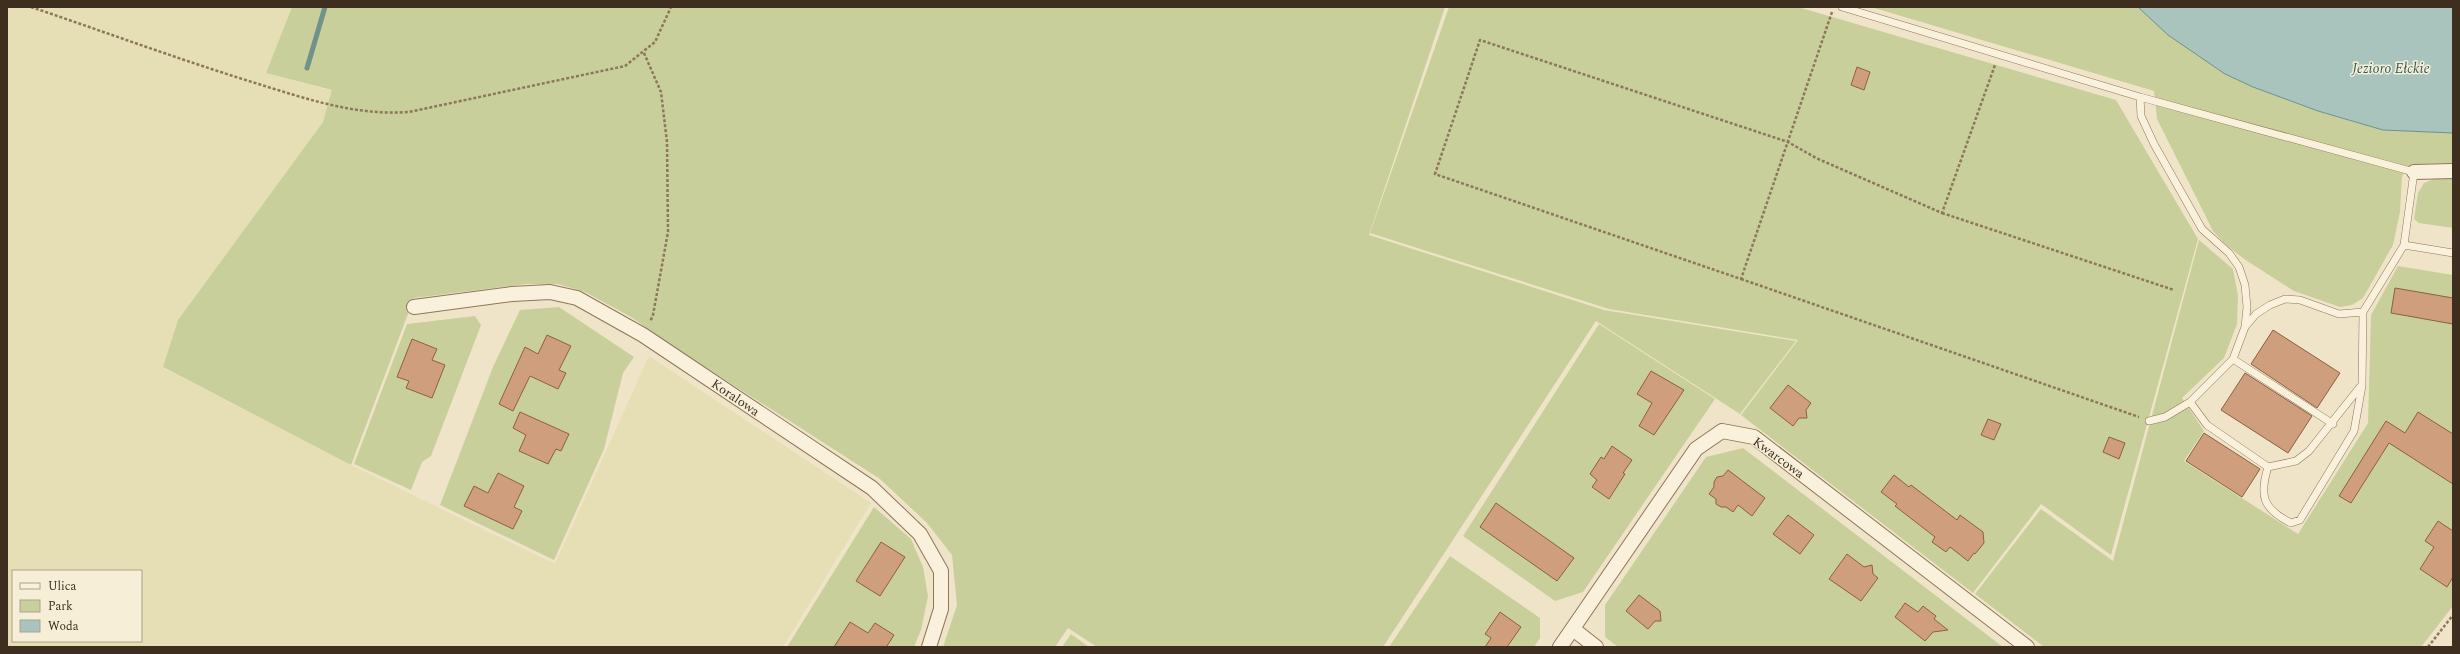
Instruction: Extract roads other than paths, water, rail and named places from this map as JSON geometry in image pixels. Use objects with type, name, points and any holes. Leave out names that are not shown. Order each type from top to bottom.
[{"type":"street","points":[[2414,172],[2453,171]]},
{"type":"street","name":"Koralowa","points":[[414,307],[512,294],[550,292],[577,298],[643,335],[872,488],[920,534],[941,571],[941,609],[929,647]]},
{"type":"street","name":"Kwarcowa","points":[[1560,647],[1696,449],[1722,431],[1754,437],[2027,647]]},
{"type":"street","points":[[1573,629],[1596,647]]},
{"type":"lane","points":[[1842,7],[2140,97],[2414,172],[2404,245],[2363,312],[2362,386],[2354,431],[2300,520],[2291,523],[2272,512],[2264,498],[2262,484],[2268,467]]},
{"type":"lane","points":[[2140,97],[2141,116],[2154,144],[2202,230],[2229,253],[2239,267],[2245,285],[2247,306],[2245,327],[2233,359],[2190,402],[2165,417],[2149,421]]},
{"type":"lane","points":[[2404,245],[2453,253]]},
{"type":"lane","points":[[2245,327],[2256,314],[2270,305],[2285,299],[2300,300],[2339,314],[2363,312]]},
{"type":"lane","points":[[2233,359],[2333,424]]},
{"type":"lane","points":[[2190,402],[2207,425],[2268,467],[2296,461],[2309,451],[2333,424],[2362,386]]},
{"type":"water","name":"Jezioro Ełckie","points":[[2138,7],[2453,7],[2453,133],[2383,130],[2318,111],[2253,87],[2225,74],[2168,35]]},
{"type":"waterway","points":[[307,68],[325,7]]}]
